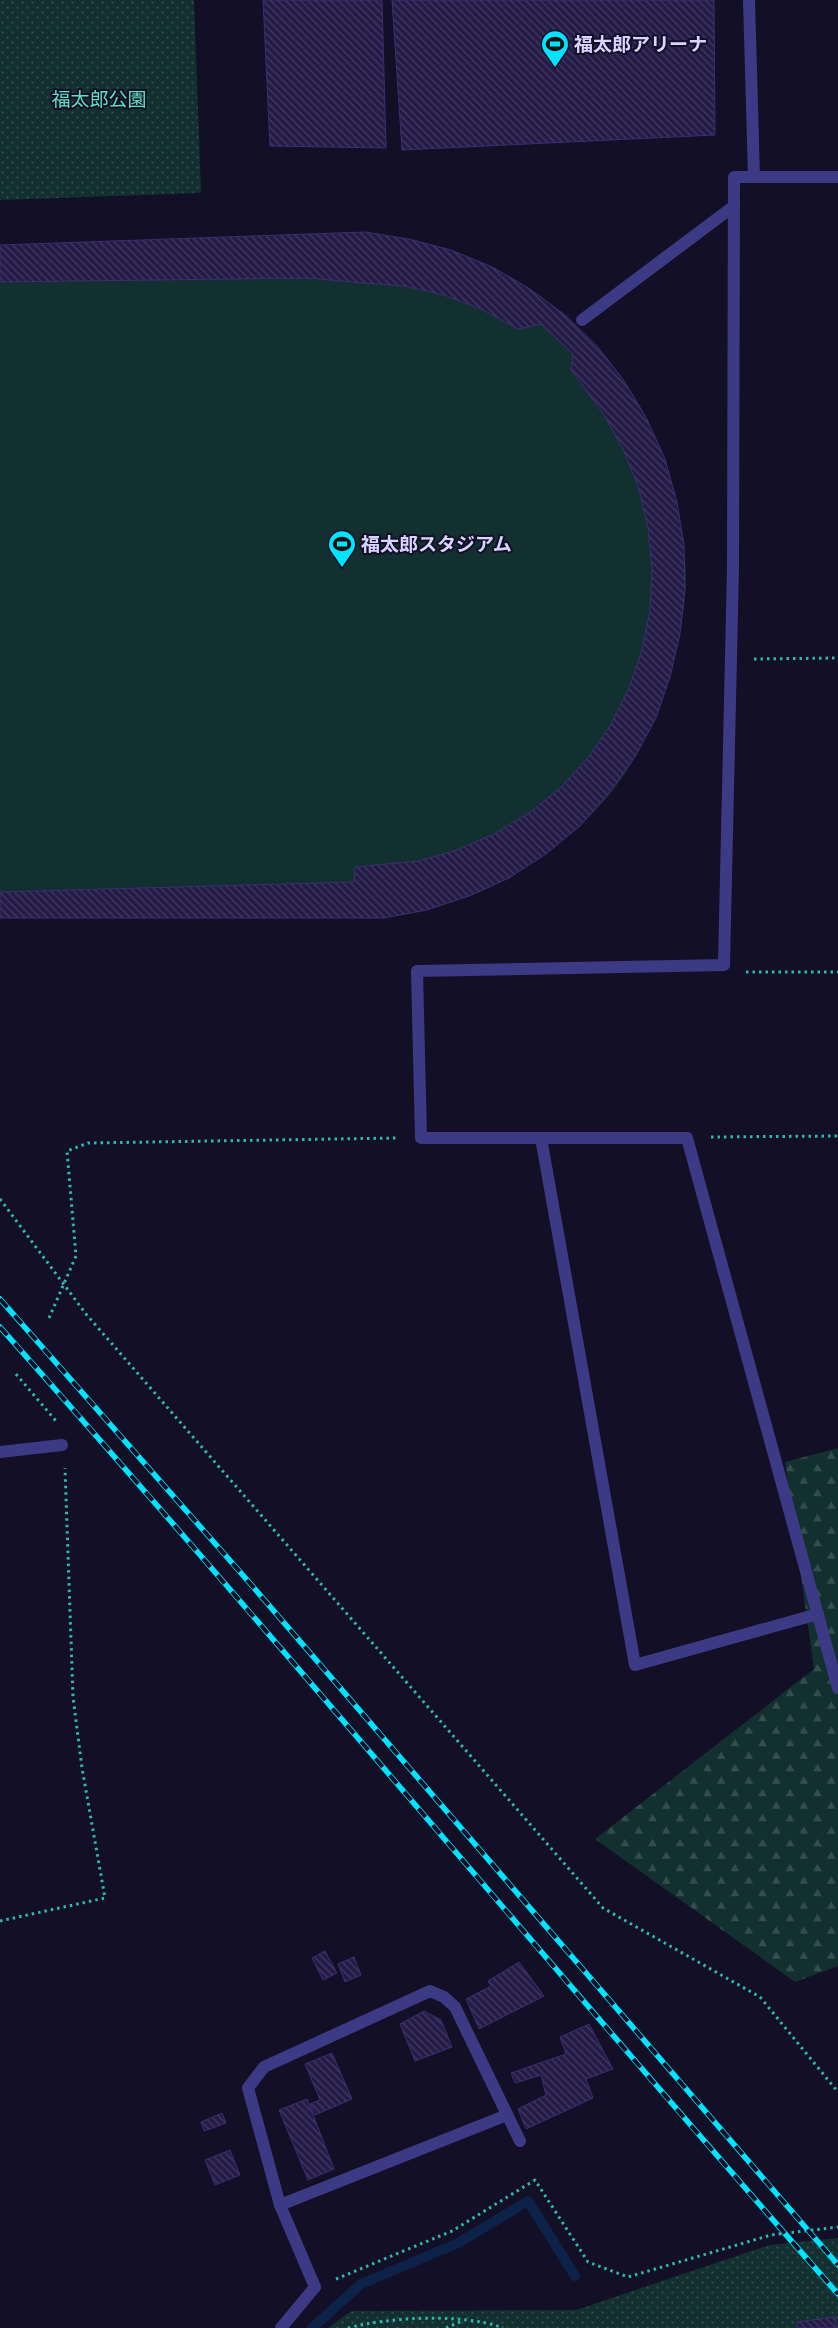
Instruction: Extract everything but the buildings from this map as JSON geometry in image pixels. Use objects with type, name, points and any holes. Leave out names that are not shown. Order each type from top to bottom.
[{"type":"street","points":[[749,0],[754,177]]},
{"type":"street","points":[[838,177],[734,177],[731,659],[724,966],[417,971],[421,1138],[687,1138],[838,1688]]},
{"type":"street","points":[[582,320],[734,206]]},
{"type":"street","points":[[541,1138],[634,1665],[818,1614]]},
{"type":"street","points":[[0,1452],[62,1446]]},
{"type":"street","points":[[281,2328],[315,2288],[280,2205],[248,2088],[264,2067],[430,1991],[444,1997],[455,2007],[520,2140]]},
{"type":"street","points":[[280,2205],[507,2115]]},
{"type":"path","points":[[731,659],[838,658]]},
{"type":"path","points":[[724,966],[736,972],[838,972]]},
{"type":"path","points":[[687,1138],[838,1136]]},
{"type":"path","points":[[49,1318],[76,1256],[66,1151],[88,1143],[421,1138]]},
{"type":"path","points":[[0,1199],[64,1287],[603,1908],[760,1996],[838,2092]]},
{"type":"path","points":[[0,1922],[105,1898],[82,1768],[74,1697],[66,1476],[59,1424],[16,1374]]},
{"type":"path","points":[[315,2288],[452,2231],[535,2180],[588,2262],[628,2277],[771,2235],[838,2227]]},
{"type":"path","points":[[348,2328],[409,2317],[489,2322],[503,2328]]},
{"type":"path","points":[[446,2328],[463,2321]]},
{"type":"green space","name":"福太郎公園","points":[[0,0],[194,0],[201,193],[0,200]]},
{"type":"green space","name":"福太郎スタジアム","points":[[365,232],[450,250],[480,261],[509,276],[537,294],[564,314],[611,363],[630,390],[646,418],[680,530],[685,558],[686,586],[681,629],[669,679],[661,703],[640,749],[613,790],[597,809],[574,830],[506,878],[477,893],[436,907],[384,918],[0,918],[0,245]]},
{"type":"green space","points":[[838,1448],[838,1966],[795,1982],[595,1839],[814,1669],[785,1462]]},
{"type":"green space","points":[[838,2238],[838,2328],[328,2328],[351,2311],[576,2310],[769,2245]]},
{"type":"waterway","points":[[312,2328],[361,2284],[458,2243],[528,2201],[575,2276]]},
{"type":"railway","points":[[0,1299],[248,1581],[838,2265]]},
{"type":"railway","points":[[0,1327],[211,1568],[838,2294]]},
{"type":"place","name":"福太郎アリーナ","points":[[555,68]]},
{"type":"place","name":"福太郎スタジアム","points":[[342,568]]}]
